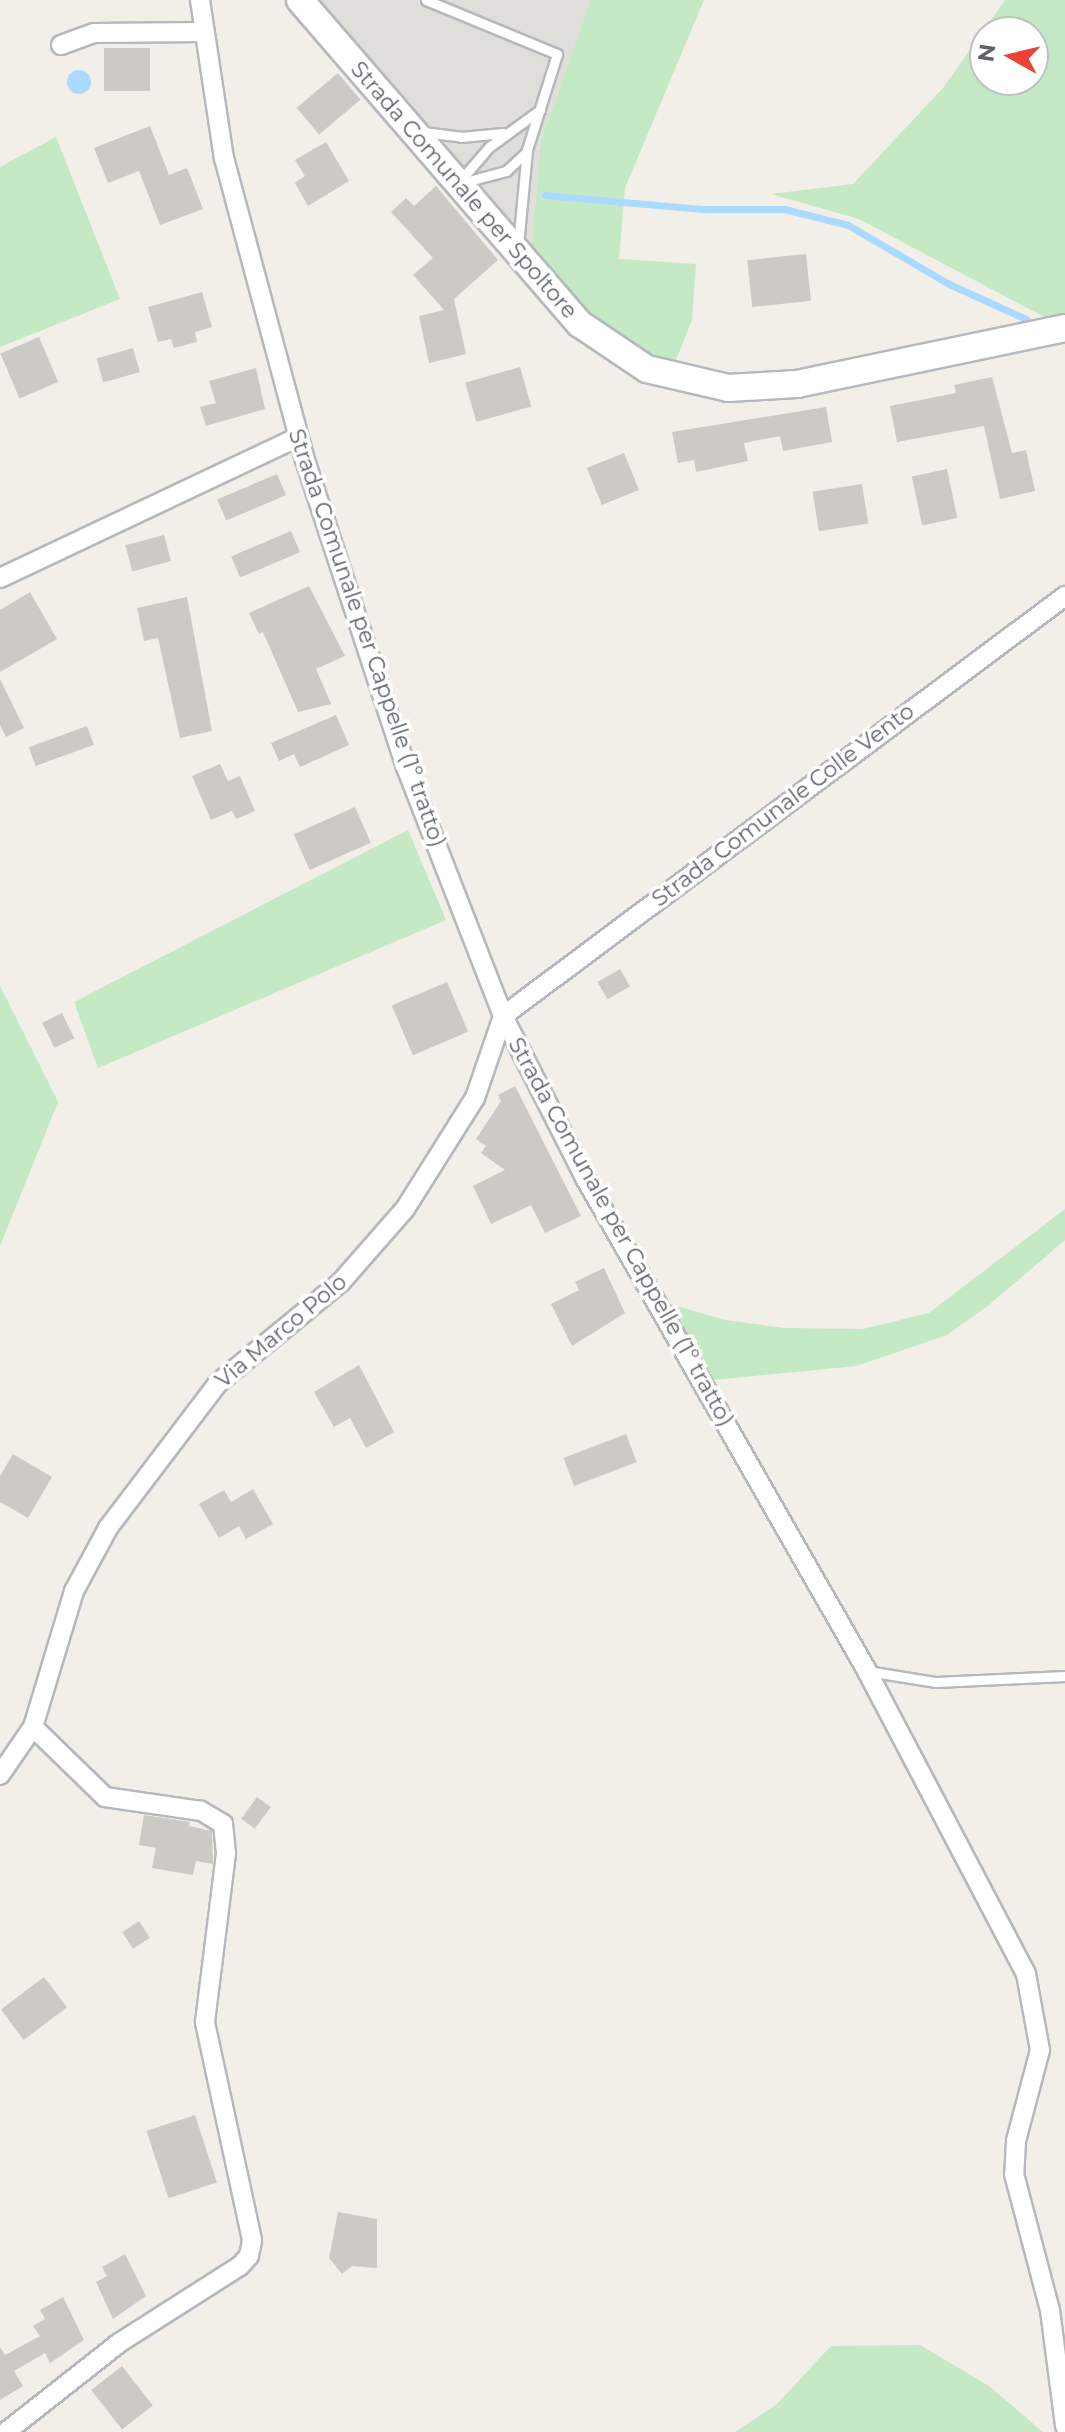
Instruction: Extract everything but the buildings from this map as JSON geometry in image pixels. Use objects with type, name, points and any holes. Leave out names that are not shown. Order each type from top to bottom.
[{"type":"street","name":"Strada Comunale per Cappelle (1º tratto)","points":[[200,0],[230,185],[298,437],[406,767],[503,1016],[584,1176],[867,1671],[1014,1944],[1032,1991],[1039,2023],[1038,2063],[1013,2162],[1050,2310],[1065,2426]]},
{"type":"street","name":"Strada Comunale per Spoltore","points":[[300,0],[580,324],[647,369],[728,388],[797,384],[1065,328]]},
{"type":"street","points":[[61,45],[94,33],[203,32]]},
{"type":"street","points":[[0,578],[298,437]]},
{"type":"street","name":"Strada Comunale Colle Vento","points":[[503,1016],[1065,596]]},
{"type":"street","name":"Via Marco Polo","points":[[0,1775],[33,1727],[74,1591],[108,1528],[218,1383],[341,1282],[405,1209],[475,1098],[503,1016]]},
{"type":"street","points":[[6,2432],[119,2343],[240,2266],[249,2256],[252,2240],[205,2022],[226,1853],[223,1824],[201,1811],[135,1806],[105,1797],[33,1727]]},
{"type":"lane","points":[[426,0],[557,54],[527,150],[518,252]]},
{"type":"lane","points":[[458,183],[507,132],[540,110]]},
{"type":"lane","points":[[411,129],[461,137],[507,132]]},
{"type":"lane","points":[[458,183],[506,171],[527,150]]},
{"type":"lane","points":[[867,1671],[936,1682],[1065,1676]]},
{"type":"shaded area","points":[[319,0],[590,0],[541,141],[531,252]]},
{"type":"green space","points":[[590,0],[704,0],[625,188],[619,259],[696,264],[692,320],[674,365],[588,319],[531,252],[541,141]]},
{"type":"green space","points":[[1005,0],[1065,0],[1065,328],[859,219],[771,194],[853,184],[943,88],[969,51],[969,96],[1049,96],[1049,16],[994,16]]},
{"type":"green space","points":[[56,137],[120,299],[0,347],[0,167]]},
{"type":"green space","points":[[408,830],[446,920],[98,1068],[74,1002]]},
{"type":"green space","points":[[0,986],[58,1102],[0,1246]]},
{"type":"green space","points":[[1065,1209],[1065,1240],[989,1305],[947,1335],[856,1366],[712,1380],[666,1303],[725,1320],[784,1328],[863,1329],[929,1313]]},
{"type":"green space","points":[[920,2345],[989,2386],[1043,2432],[735,2432],[777,2404],[831,2346]]},
{"type":"water","points":[[79,70],[90,77],[91,82],[84,93],[79,94],[68,87],[67,82],[74,71]]},
{"type":"waterway","points":[[545,195],[703,209],[784,209],[848,225],[949,284],[1026,319]]}]
